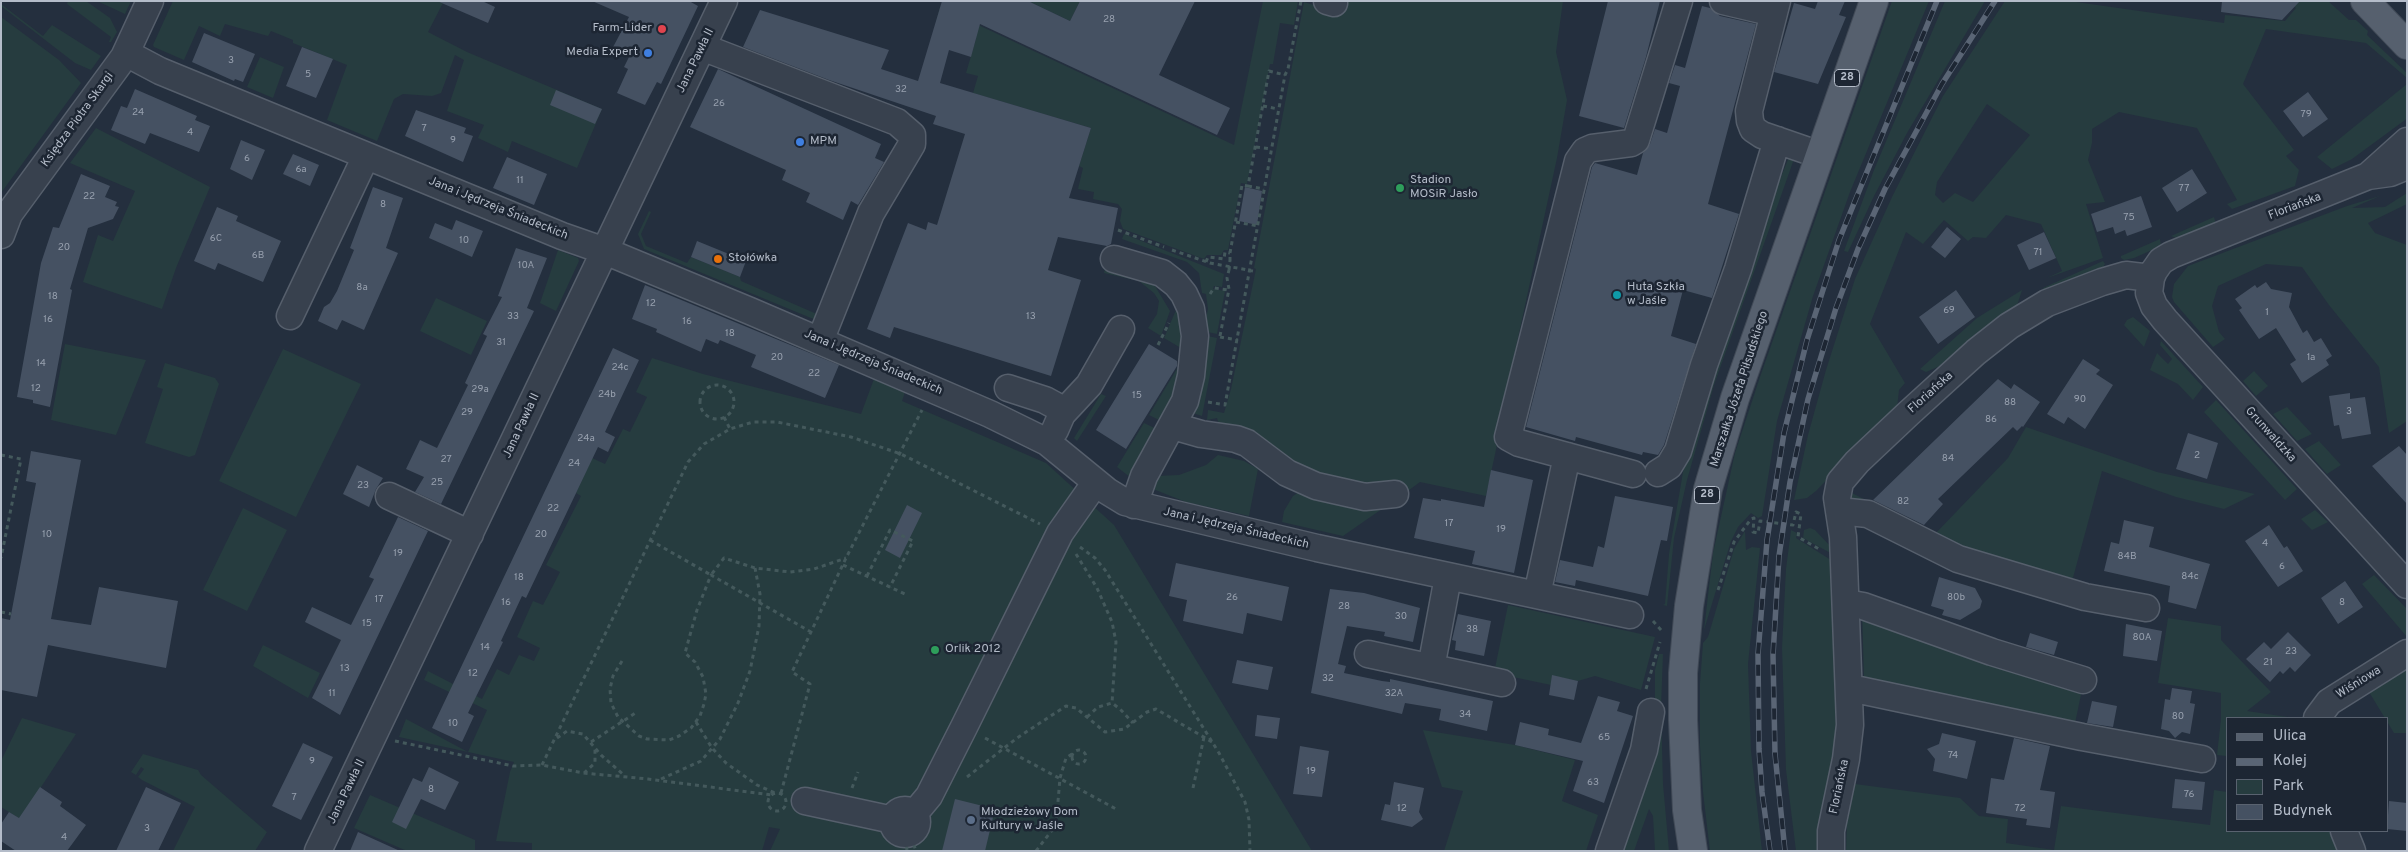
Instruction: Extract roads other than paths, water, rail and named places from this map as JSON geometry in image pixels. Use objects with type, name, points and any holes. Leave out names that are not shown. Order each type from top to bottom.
[{"type":"main road","name":"Marszałka Józefa Piłsudskiego","points":[[1693,851],[1688,810],[1683,682],[1689,606],[1696,551],[1708,489],[1724,432],[1874,1]]},
{"type":"main road","points":[[2364,1],[2407,45]]},
{"type":"main road","points":[[2378,1],[2407,21]]},
{"type":"street","name":"Księdza Piotra Skargi","points":[[1,235],[9,214],[126,53],[150,1]]},
{"type":"street","name":"Jana Pawła II","points":[[318,851],[724,1]]},
{"type":"street","points":[[1678,1],[1636,140],[1631,143],[1592,148],[1585,151],[1578,161],[1508,433],[1509,439],[1567,456],[1646,473],[1669,466],[1678,451],[1701,374],[1738,269],[1777,140]]},
{"type":"street","points":[[1723,1],[1775,7],[1749,110],[1754,129],[1762,135],[1820,155]]},
{"type":"street","points":[[702,47],[897,122],[912,135],[912,144],[871,213],[820,341]]},
{"type":"street","name":"Jana i Jędrzeja Śniadeckich","points":[[126,53],[160,71],[562,236],[605,251],[931,387],[1047,442],[1119,499],[1134,505],[1448,577],[1630,615]]},
{"type":"street","name":"Floriańska","points":[[2368,176],[2407,141]]},
{"type":"street","points":[[290,316],[366,156]]},
{"type":"street","name":"Floriańska","points":[[1831,851],[1833,818],[1848,747],[1850,688],[1843,538],[1838,489],[1845,475],[1908,413],[1996,336],[2042,306],[2084,288],[2126,275],[2151,278],[2158,266],[2171,255],[2368,176],[2390,173],[2407,166]]},
{"type":"street","points":[[1114,259],[1167,276],[1184,294],[1191,309],[1195,336],[1191,376],[1185,400],[1144,476],[1134,505]]},
{"type":"street","name":"Grunwaldzka","points":[[2151,278],[2150,298],[2166,320],[2407,585]]},
{"type":"street","points":[[1047,442],[1062,414],[1089,385],[1121,329]]},
{"type":"street","points":[[1008,388],[1050,402],[1062,414]]},
{"type":"street","points":[[1172,426],[1201,434],[1242,441],[1287,473],[1316,486],[1365,497],[1395,494]]},
{"type":"street","points":[[1537,595],[1567,456]]},
{"type":"street","points":[[805,801],[911,829],[1064,536],[1096,482]]},
{"type":"street","points":[[389,496],[470,534]]},
{"type":"street","points":[[1839,511],[1868,514],[1958,559],[2085,597],[2146,608]]},
{"type":"street","points":[[1430,668],[1448,577]]},
{"type":"street","points":[[1846,603],[1864,606],[1984,649],[2083,680]]},
{"type":"street","name":"Wiśniowa","points":[[2318,717],[2329,702],[2407,653]]},
{"type":"street","points":[[1368,654],[1502,683]]},
{"type":"street","points":[[1850,688],[2062,734],[2202,758]]},
{"type":"street","points":[[1609,851],[1644,750],[1651,712]]},
{"type":"street","points":[[2344,832],[2352,851]]},
{"type":"railway","points":[[1770,851],[1762,792],[1759,749],[1758,654],[1767,540],[1784,433],[1807,340],[1839,240],[1937,1]]},
{"type":"railway","points":[[1785,851],[1775,754],[1773,655],[1779,556],[1790,482],[1808,399],[1836,308],[1858,249],[1885,189],[1942,84],[1995,1]]},
{"type":"place","name":"Farm-Lider","points":[[662,29]]},
{"type":"place","name":"Media Expert","points":[[648,53]]},
{"type":"place","name":"MPM","points":[[800,142]]},
{"type":"place","name":"Stadion MOSiR Jasło","points":[[1400,188]]},
{"type":"place","name":"Stołówka","points":[[718,259]]},
{"type":"place","name":"Huta Szkła w Jaśle","points":[[1617,295]]},
{"type":"place","name":"Orlik 2012","points":[[935,650]]},
{"type":"place","name":"Młodzieżowy Dom Kultury w Jaśle","points":[[971,820]]}]
